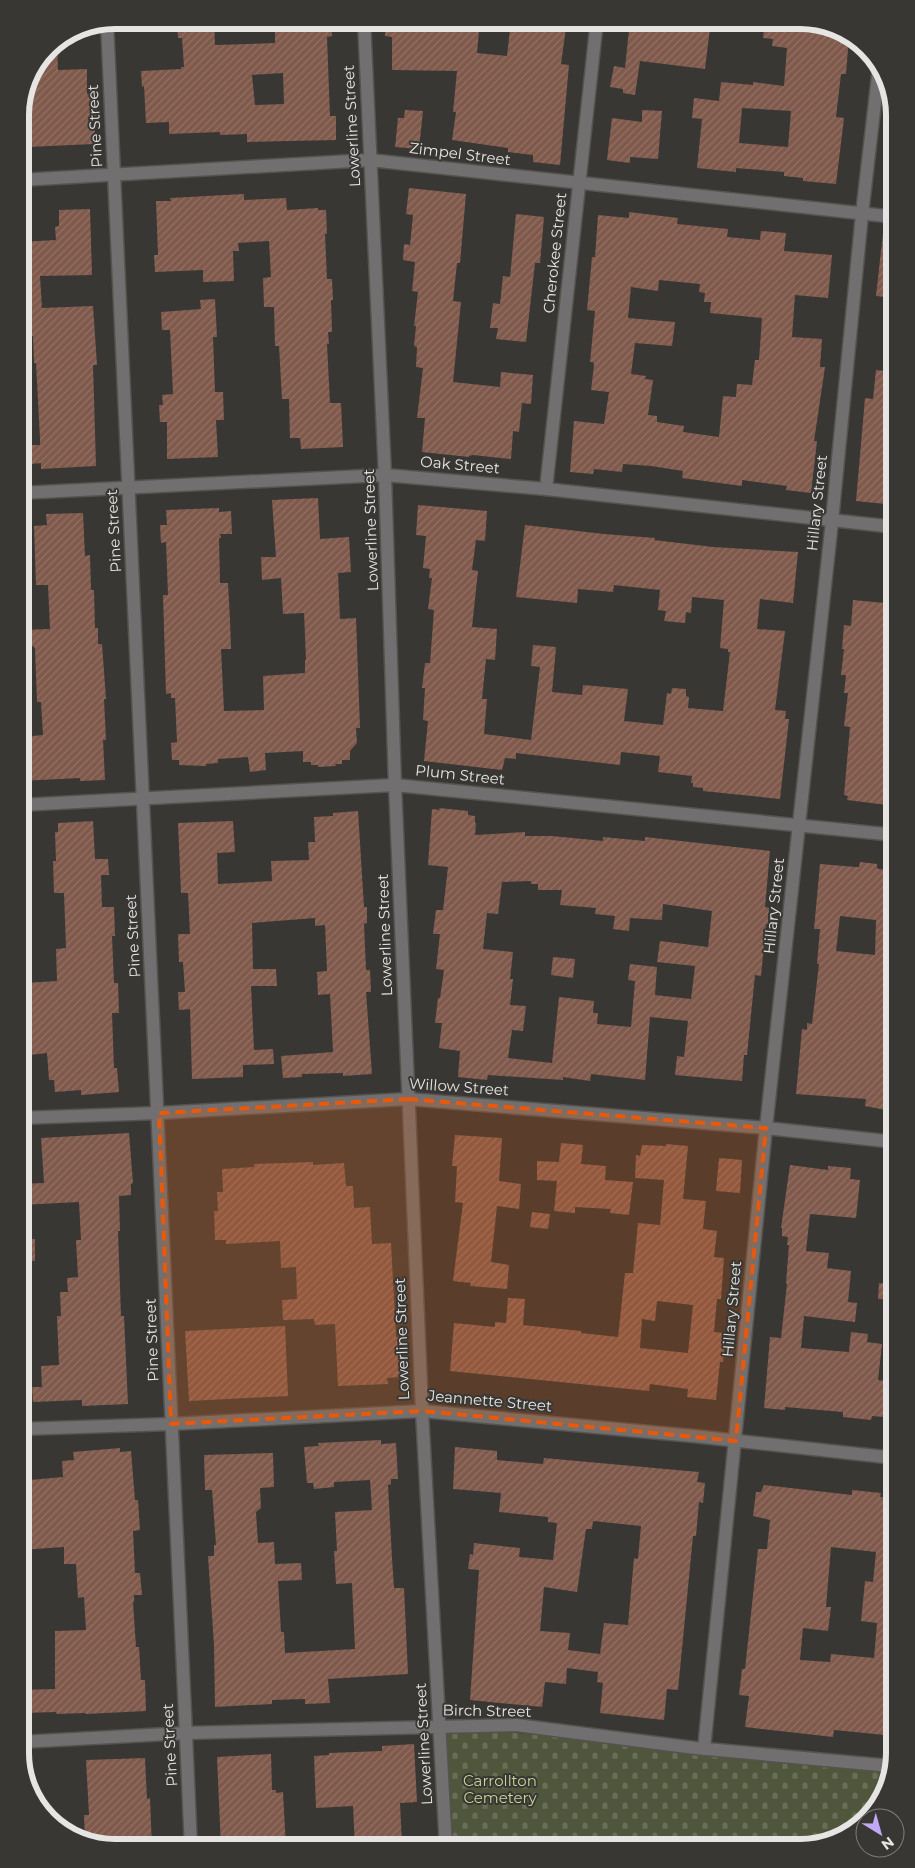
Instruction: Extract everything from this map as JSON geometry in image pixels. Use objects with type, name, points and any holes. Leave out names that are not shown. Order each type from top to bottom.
[{"type":"street","name":"Pine Street","points":[[107,29],[142,798],[159,1112],[171,1424],[191,1839]]},
{"type":"street","name":"Lowerline Street","points":[[364,29],[385,475],[408,1099],[422,1410],[446,1839]]},
{"type":"street","name":"Cherokee Street","points":[[546,489],[596,29]]},
{"type":"street","name":"Hillary Street","points":[[704,1748],[766,1128],[878,78]]},
{"type":"street","name":"Zimpel Street","points":[[29,180],[370,160],[886,216]]},
{"type":"street","name":"Oak Street","points":[[29,492],[385,475],[546,489],[886,526]]},
{"type":"street","name":"Plum Street","points":[[29,804],[395,785],[886,834]]},
{"type":"street","name":"Willow Street","points":[[29,1118],[408,1099],[766,1128],[886,1141]]},
{"type":"street","name":"Jeannette Street","points":[[29,1430],[422,1410],[886,1457]]},
{"type":"street","name":"Birch Street","points":[[29,1742],[186,1733],[516,1725],[704,1748],[886,1766]]},
{"type":"highlighted area","points":[[408,1099],[766,1128],[736,1441],[422,1411],[171,1424],[159,1113]]},
{"type":"shaded area","points":[[408,1099],[422,1411],[171,1424],[159,1113]]},
{"type":"green space","name":"Carrollton Cemetery","points":[[440,1726],[886,1767],[882,1781],[872,1801],[867,1808],[855,1808],[855,1819],[833,1833],[817,1838],[444,1839]]},
{"type":"building","points":[[178,29],[214,29],[215,45],[275,43],[275,29],[332,29],[332,36],[327,37],[330,116],[336,116],[336,140],[247,142],[247,134],[220,135],[220,132],[169,134],[169,122],[146,123],[144,86],[142,87],[141,71],[181,69],[181,67],[184,67],[182,38],[178,38]],"holes":[[[283,73],[284,104],[255,105],[252,75]]]},
{"type":"building","points":[[385,29],[479,29],[477,53],[507,56],[510,29],[566,29],[561,64],[569,65],[560,165],[533,162],[533,155],[508,152],[508,148],[452,140],[456,112],[453,112],[457,71],[392,70],[392,37],[385,36]]},
{"type":"building","points":[[629,29],[710,29],[705,69],[640,61],[635,95],[623,93],[623,89],[610,87],[614,66],[625,68]]},
{"type":"building","points":[[764,29],[817,30],[828,33],[848,43],[846,74],[841,74],[836,117],[844,118],[836,184],[803,181],[803,178],[784,176],[784,172],[736,168],[736,172],[697,168],[702,119],[692,118],[694,98],[719,101],[721,82],[753,85],[753,82],[784,86],[787,48],[772,46],[773,39],[763,38]],"holes":[[[742,108],[791,111],[788,147],[739,143]]]},
{"type":"building","points":[[57,51],[58,70],[87,69],[87,94],[94,93],[94,105],[97,105],[97,127],[95,128],[94,144],[29,147],[29,109],[32,92],[46,62]]},
{"type":"building","points":[[405,110],[423,111],[419,149],[395,147],[398,118],[404,118]]},
{"type":"building","points":[[642,110],[662,111],[658,159],[630,157],[630,163],[607,160],[612,118],[642,122]]},
{"type":"building","points":[[409,188],[466,194],[460,263],[457,263],[453,301],[461,302],[453,382],[500,387],[501,372],[533,375],[531,404],[522,403],[519,432],[513,431],[511,459],[422,452],[425,418],[417,418],[423,368],[416,367],[417,347],[414,346],[418,292],[412,291],[415,262],[403,260],[404,244],[410,245],[413,215],[406,214]]},
{"type":"building","points":[[244,194],[244,200],[286,198],[287,210],[318,208],[318,210],[326,210],[327,279],[332,279],[333,300],[331,300],[332,332],[328,332],[329,344],[327,344],[330,403],[341,403],[343,447],[301,449],[300,438],[290,438],[289,399],[282,399],[279,346],[275,346],[274,307],[264,307],[263,278],[271,277],[269,241],[238,243],[239,251],[233,251],[234,281],[203,282],[203,270],[155,272],[154,255],[158,255],[156,201],[171,201],[170,198]]},
{"type":"building","points":[[90,209],[92,275],[40,276],[42,308],[93,306],[97,365],[93,365],[96,466],[41,469],[41,463],[32,464],[31,445],[40,445],[36,363],[34,363],[33,336],[29,336],[29,242],[56,240],[55,227],[59,226],[59,210]]},
{"type":"building","points":[[629,212],[678,218],[677,224],[728,229],[727,237],[760,240],[761,231],[786,233],[784,251],[832,255],[828,298],[795,295],[792,337],[822,339],[820,367],[825,367],[814,441],[817,441],[811,493],[786,490],[787,486],[742,480],[742,486],[682,478],[683,471],[651,466],[623,464],[622,472],[594,469],[593,474],[570,472],[574,421],[604,424],[609,392],[591,390],[594,365],[593,362],[590,362],[595,311],[587,310],[592,257],[595,257],[598,215],[629,218]],"holes":[[[659,280],[700,284],[699,292],[705,293],[704,302],[711,302],[710,313],[762,318],[759,360],[755,360],[752,385],[737,384],[736,397],[723,396],[719,437],[683,432],[684,426],[657,422],[657,416],[648,415],[653,380],[645,379],[646,376],[631,374],[635,343],[672,346],[675,322],[628,318],[631,287],[658,291]]]},
{"type":"building","points":[[516,214],[544,217],[540,263],[535,263],[526,342],[496,339],[498,328],[490,328],[493,303],[500,304],[503,276],[510,277]]},
{"type":"building","points":[[884,224],[886,224],[886,297],[876,296]]},
{"type":"building","points":[[215,299],[217,337],[213,337],[215,392],[223,392],[224,420],[216,420],[218,457],[167,459],[167,422],[160,422],[159,405],[163,405],[162,395],[173,394],[170,330],[162,330],[161,312],[201,309],[200,300]]},
{"type":"building","points":[[876,370],[886,371],[886,504],[856,501],[865,398],[873,399]]},
{"type":"building","points":[[318,498],[320,539],[349,537],[351,572],[338,573],[340,619],[356,618],[360,728],[356,728],[357,743],[350,751],[350,760],[342,760],[342,764],[335,764],[336,766],[318,767],[318,765],[311,765],[311,762],[303,762],[303,751],[265,753],[266,770],[250,772],[248,757],[218,759],[218,763],[206,764],[206,766],[179,765],[179,760],[172,760],[171,743],[177,742],[175,698],[171,698],[171,693],[166,694],[163,595],[168,595],[166,542],[161,543],[160,525],[167,525],[166,510],[219,508],[219,512],[231,511],[232,534],[220,534],[221,538],[219,538],[220,583],[228,583],[231,649],[221,649],[224,711],[264,710],[263,676],[305,673],[306,660],[304,613],[283,614],[281,578],[262,580],[261,557],[276,557],[272,500]]},
{"type":"building","points":[[418,505],[487,511],[485,541],[476,540],[472,570],[478,571],[472,627],[497,629],[495,660],[486,659],[482,699],[487,699],[484,734],[531,740],[540,667],[531,666],[533,645],[556,647],[552,692],[582,695],[583,685],[628,689],[624,721],[663,725],[667,693],[671,694],[672,688],[686,689],[686,696],[689,697],[688,708],[723,711],[730,652],[728,652],[728,649],[720,648],[724,600],[692,597],[691,613],[686,612],[685,623],[664,621],[666,611],[658,610],[660,590],[614,585],[613,592],[578,589],[577,603],[516,597],[525,525],[655,538],[654,540],[713,547],[798,552],[793,603],[760,599],[757,629],[785,631],[775,710],[786,711],[785,719],[789,719],[780,799],[703,791],[703,788],[693,787],[693,783],[691,783],[692,776],[658,772],[660,756],[621,752],[620,765],[516,753],[516,759],[505,758],[502,770],[424,761],[428,721],[423,720],[425,688],[422,688],[425,663],[430,663],[434,610],[428,609],[432,578],[429,578],[430,569],[423,568],[426,536],[416,535]]},
{"type":"building","points":[[83,513],[85,556],[90,555],[91,590],[94,590],[95,628],[98,628],[98,644],[102,644],[106,699],[104,699],[106,740],[103,740],[105,780],[80,781],[80,778],[29,781],[29,736],[43,735],[41,702],[37,702],[35,648],[29,643],[29,630],[50,629],[48,585],[36,585],[34,526],[47,525],[46,514]]},
{"type":"building","points":[[853,600],[886,603],[886,805],[847,800],[848,796],[844,795],[850,727],[844,726],[848,693],[844,693],[846,675],[841,675],[844,649],[842,649],[844,625],[851,626]]},
{"type":"building","points":[[439,808],[468,811],[468,815],[475,816],[475,835],[525,832],[525,836],[552,836],[603,841],[603,837],[645,841],[645,837],[770,851],[765,907],[769,908],[768,924],[766,924],[761,976],[755,975],[747,1055],[744,1055],[742,1081],[675,1075],[677,1056],[684,1057],[688,1021],[650,1017],[645,1080],[591,1074],[590,1081],[563,1077],[563,1080],[488,1075],[487,1080],[458,1077],[460,1051],[439,1048],[442,1023],[435,1023],[444,970],[436,969],[440,934],[433,934],[436,910],[443,910],[448,867],[428,865],[432,809],[440,810]],"holes":[[[531,881],[531,884],[538,884],[538,890],[562,890],[560,905],[596,908],[595,914],[615,916],[613,929],[629,931],[630,918],[662,920],[663,904],[712,911],[708,947],[660,941],[657,962],[695,966],[691,999],[655,995],[657,967],[630,964],[628,980],[635,981],[631,1027],[597,1024],[598,1013],[593,1013],[594,1001],[559,997],[552,1063],[508,1058],[512,1030],[523,1031],[526,1006],[510,1005],[513,979],[510,979],[513,952],[483,949],[487,913],[498,914],[502,882]]]},
{"type":"building","points":[[358,811],[364,907],[367,907],[367,923],[364,924],[366,970],[370,970],[371,992],[366,992],[372,1074],[343,1076],[343,1073],[302,1074],[302,1077],[283,1078],[281,1056],[333,1052],[330,994],[318,995],[317,972],[327,971],[325,925],[315,926],[315,918],[252,923],[253,969],[276,969],[277,986],[251,986],[254,1050],[273,1049],[274,1064],[243,1065],[243,1077],[192,1079],[190,1009],[179,1010],[178,992],[185,992],[183,962],[179,962],[178,934],[190,934],[188,893],[181,893],[178,823],[233,821],[235,852],[217,853],[218,884],[272,881],[271,861],[309,860],[308,842],[315,842],[314,817],[333,816],[333,813]]},
{"type":"building","points":[[93,821],[95,859],[108,859],[109,875],[101,875],[102,907],[114,907],[115,936],[112,936],[114,983],[118,983],[119,1013],[112,1013],[114,1068],[117,1068],[119,1092],[81,1095],[81,1090],[55,1092],[54,1080],[49,1080],[47,1053],[29,1055],[29,983],[57,981],[56,949],[66,948],[64,893],[54,893],[53,861],[56,861],[55,832],[58,832],[58,823]]},
{"type":"building","points":[[860,862],[877,864],[877,868],[886,870],[886,1110],[865,1106],[866,1099],[796,1094],[802,1029],[807,1030],[807,1023],[812,1024],[819,964],[817,964],[820,929],[814,929],[820,864],[859,867]],"holes":[[[840,916],[876,920],[875,955],[836,951]]]},
{"type":"building","points":[[553,957],[575,959],[573,978],[551,975]]},
{"type":"building","points":[[129,1133],[133,1183],[131,1184],[131,1195],[119,1196],[120,1231],[118,1231],[121,1316],[124,1316],[128,1404],[82,1406],[82,1400],[33,1402],[32,1387],[42,1387],[41,1366],[59,1365],[57,1316],[61,1316],[60,1292],[68,1292],[67,1278],[78,1277],[76,1240],[81,1240],[79,1202],[29,1205],[29,1184],[44,1183],[41,1138]]},
{"type":"building","points":[[455,1135],[502,1138],[499,1181],[521,1184],[519,1209],[497,1206],[491,1262],[509,1265],[507,1289],[470,1286],[471,1283],[453,1281],[463,1203],[455,1202],[457,1166],[452,1166]]},
{"type":"building","points":[[561,1143],[583,1145],[581,1164],[606,1166],[605,1180],[633,1182],[629,1215],[610,1213],[611,1209],[575,1207],[575,1213],[554,1211],[557,1181],[537,1180],[537,1161],[559,1162]]},
{"type":"building","points":[[666,1144],[688,1146],[683,1199],[706,1201],[703,1229],[717,1231],[714,1257],[724,1258],[721,1299],[717,1299],[714,1332],[726,1333],[723,1362],[720,1362],[716,1400],[687,1397],[688,1389],[650,1384],[649,1391],[450,1371],[454,1323],[495,1327],[495,1322],[506,1323],[508,1298],[525,1299],[523,1325],[618,1337],[625,1273],[633,1273],[638,1223],[660,1225],[664,1180],[635,1178],[636,1155],[640,1156],[642,1145],[666,1146]],"holes":[[[657,1301],[693,1305],[688,1353],[640,1348],[642,1319],[655,1321]]]},
{"type":"building","points":[[719,1158],[742,1160],[740,1193],[716,1191]]},
{"type":"building","points":[[313,1162],[313,1165],[344,1163],[346,1186],[353,1186],[354,1208],[370,1207],[372,1244],[391,1243],[400,1377],[387,1378],[388,1384],[338,1386],[335,1324],[315,1325],[314,1319],[283,1320],[282,1300],[297,1299],[296,1267],[281,1268],[280,1241],[226,1244],[226,1240],[215,1240],[214,1211],[218,1211],[217,1192],[223,1192],[222,1169],[254,1167],[254,1164]]},
{"type":"building","points":[[790,1165],[828,1170],[828,1166],[851,1168],[850,1179],[860,1180],[856,1218],[810,1214],[806,1251],[829,1253],[827,1268],[851,1271],[848,1302],[857,1303],[855,1322],[804,1316],[801,1348],[849,1352],[851,1332],[868,1334],[867,1342],[882,1344],[878,1380],[886,1381],[886,1417],[872,1416],[871,1420],[843,1417],[843,1412],[785,1407],[785,1410],[764,1408],[770,1337],[781,1338],[787,1284],[789,1245],[787,1245],[788,1237],[782,1236],[781,1228]]},
{"type":"building","points":[[532,1212],[550,1214],[548,1229],[530,1227]]},
{"type":"building","points":[[29,1239],[35,1239],[35,1261],[29,1261]]},
{"type":"building","points":[[879,1283],[886,1283],[886,1299],[878,1299]]},
{"type":"building","points":[[285,1326],[288,1396],[189,1401],[185,1331]]},
{"type":"building","points":[[381,1440],[381,1444],[396,1443],[398,1479],[391,1479],[391,1484],[388,1485],[394,1588],[404,1588],[408,1674],[328,1679],[330,1703],[305,1704],[305,1699],[272,1700],[272,1704],[215,1707],[214,1645],[208,1556],[214,1556],[214,1545],[216,1545],[212,1490],[205,1490],[204,1455],[273,1453],[274,1487],[260,1488],[261,1508],[256,1512],[258,1543],[274,1542],[275,1564],[301,1563],[302,1580],[278,1581],[281,1632],[284,1632],[285,1653],[355,1649],[352,1583],[336,1584],[334,1551],[337,1551],[335,1512],[372,1510],[370,1480],[334,1482],[334,1487],[314,1489],[313,1483],[307,1483],[304,1447],[319,1446],[318,1443]]},
{"type":"building","points":[[455,1447],[497,1451],[497,1460],[543,1464],[544,1458],[699,1472],[697,1482],[705,1483],[703,1503],[699,1502],[696,1536],[693,1536],[678,1690],[667,1689],[664,1720],[600,1713],[603,1683],[597,1682],[598,1672],[567,1668],[566,1684],[545,1682],[542,1707],[470,1700],[479,1570],[468,1569],[470,1554],[473,1555],[474,1543],[520,1548],[519,1557],[553,1560],[557,1523],[548,1522],[548,1517],[499,1512],[501,1493],[453,1489]],"holes":[[[593,1521],[641,1526],[638,1559],[634,1558],[628,1625],[604,1623],[600,1654],[568,1650],[570,1633],[540,1631],[544,1587],[577,1592],[586,1529],[592,1529]]]},
{"type":"building","points":[[120,1448],[120,1452],[131,1451],[135,1500],[138,1500],[140,1530],[133,1531],[135,1573],[140,1573],[142,1595],[134,1595],[133,1602],[136,1647],[139,1647],[141,1680],[145,1680],[146,1711],[86,1714],[29,1713],[29,1690],[55,1689],[55,1631],[86,1630],[84,1597],[78,1598],[76,1564],[64,1564],[64,1547],[29,1549],[30,1480],[63,1477],[62,1461],[74,1460],[73,1452]]},
{"type":"building","points":[[764,1485],[852,1495],[852,1490],[881,1493],[880,1497],[886,1498],[886,1735],[834,1730],[833,1737],[745,1727],[749,1696],[739,1695],[742,1669],[745,1669],[758,1549],[767,1549],[770,1520],[753,1516],[756,1492],[761,1492]],"holes":[[[831,1547],[876,1552],[873,1582],[865,1581],[861,1621],[877,1623],[874,1658],[831,1654],[830,1662],[800,1660],[803,1628],[828,1631],[831,1607],[826,1607]]]},
{"type":"building","points":[[414,1744],[417,1802],[400,1803],[402,1839],[355,1839],[353,1806],[316,1808],[314,1756],[329,1755],[329,1753],[382,1751],[382,1746]]},
{"type":"building","points":[[271,1754],[272,1790],[276,1790],[276,1793],[283,1792],[286,1839],[221,1839],[217,1757]]},
{"type":"building","points":[[145,1758],[147,1799],[150,1798],[152,1839],[109,1839],[85,1834],[84,1815],[89,1815],[86,1760]]}]
